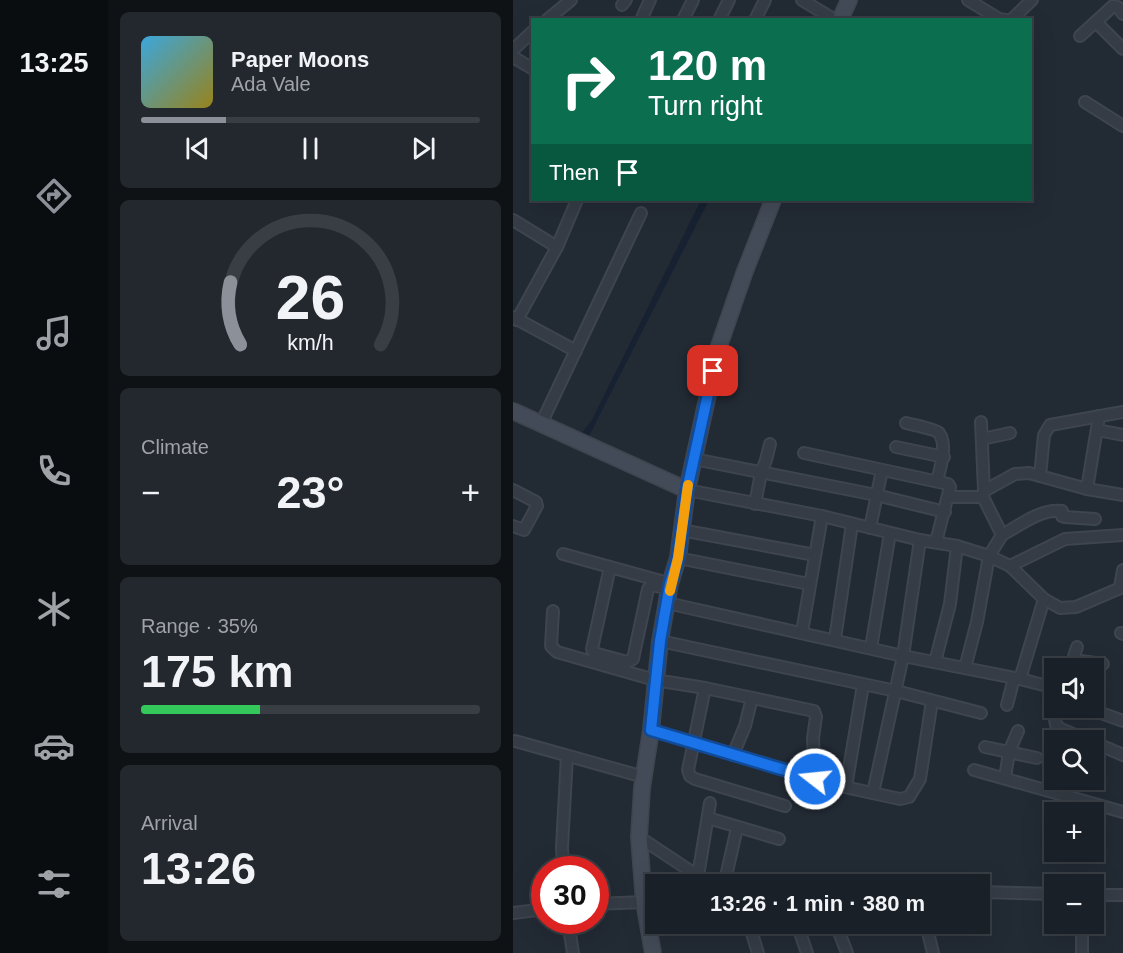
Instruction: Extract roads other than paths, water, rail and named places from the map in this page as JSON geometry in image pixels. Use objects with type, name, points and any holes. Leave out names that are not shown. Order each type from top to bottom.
[{"type":"main road","points":[[839,18],[849,0]]},
{"type":"main road","points":[[653,953],[644,902],[639,837],[660,641],[678,558],[687,490],[718,349],[745,270],[773,201]]},
{"type":"main road","points":[[513,411],[687,490]]},
{"type":"street","points":[[549,18],[571,0]]},
{"type":"street","points":[[642,18],[650,0]]},
{"type":"street","points":[[684,18],[693,0]]},
{"type":"street","points":[[720,18],[729,0]]},
{"type":"street","points":[[756,18],[765,0]]},
{"type":"street","points":[[802,0],[834,18]]},
{"type":"street","points":[[968,0],[997,18]]},
{"type":"street","points":[[1013,18],[1026,2]]},
{"type":"street","points":[[1080,36],[1113,6],[1123,14]]},
{"type":"street","points":[[1096,22],[1123,49]]},
{"type":"street","points":[[513,50],[531,34]]},
{"type":"street","points":[[513,57],[531,68]]},
{"type":"street","points":[[1085,102],[1123,126]]},
{"type":"street","points":[[576,351],[515,318],[557,247],[577,201]]},
{"type":"street","points":[[541,424],[641,213]]},
{"type":"street","points":[[513,220],[557,247]]},
{"type":"street","points":[[1040,476],[1044,435],[1050,425],[1123,412]]},
{"type":"street","points":[[1087,489],[1099,416]]},
{"type":"street","points":[[981,422],[984,494],[1002,535]]},
{"type":"street","points":[[906,423],[938,433],[944,457],[937,481]]},
{"type":"street","points":[[1097,430],[1123,435]]},
{"type":"street","points":[[982,439],[1010,432]]},
{"type":"street","points":[[755,504],[770,444]]},
{"type":"street","points":[[895,447],[944,457]]},
{"type":"street","points":[[804,453],[949,485],[949,497],[936,542]]},
{"type":"street","points":[[694,459],[876,495],[945,512]]},
{"type":"street","points":[[870,528],[882,471]]},
{"type":"street","points":[[949,497],[984,494],[1015,474],[1040,476],[1087,489],[1123,495]]},
{"type":"street","points":[[513,490],[536,502],[537,506],[524,530],[513,526]]},
{"type":"street","points":[[687,490],[822,516],[920,540],[957,546],[989,556],[1010,566],[1044,599],[1060,608],[1076,607],[1121,587],[1123,570]]},
{"type":"street","points":[[965,668],[977,622],[989,556],[1002,535],[1040,514],[1058,510],[1062,511],[1062,516],[1065,517],[1095,519]]},
{"type":"street","points":[[801,632],[822,516]]},
{"type":"street","points":[[835,639],[852,524]]},
{"type":"street","points":[[681,530],[815,555]]},
{"type":"street","points":[[871,648],[890,533]]},
{"type":"street","points":[[1010,566],[1065,539],[1123,535]]},
{"type":"street","points":[[873,793],[903,656],[920,540]]},
{"type":"street","points":[[936,662],[950,604],[957,546]]},
{"type":"street","points":[[563,554],[610,567],[669,592],[801,632],[1044,685]]},
{"type":"street","points":[[678,558],[809,584]]},
{"type":"street","points":[[610,567],[592,649],[594,653],[627,662],[633,660],[648,589],[653,585],[669,592]]},
{"type":"street","points":[[1007,705],[1044,599]]},
{"type":"street","points":[[553,611],[551,646],[554,650],[655,680],[814,711],[816,717],[813,738],[815,779]]},
{"type":"street","points":[[660,641],[895,691],[981,713]]},
{"type":"street","points":[[1074,658],[1077,647]]},
{"type":"street","points":[[846,787],[863,685]]},
{"type":"street","points":[[705,688],[688,770],[690,776],[785,806]]},
{"type":"street","points":[[733,755],[745,726],[752,698]]},
{"type":"street","points":[[651,730],[815,779],[900,799],[909,797],[914,792],[920,779],[932,701]]},
{"type":"street","points":[[1104,714],[1123,721]]},
{"type":"street","points":[[1056,718],[1056,725],[1063,730]]},
{"type":"street","points":[[1005,778],[1009,752],[1018,731]]},
{"type":"street","points":[[515,741],[644,777]]},
{"type":"street","points":[[985,747],[1037,758]]},
{"type":"street","points":[[1104,747],[1123,755]]},
{"type":"street","points":[[562,856],[567,756]]},
{"type":"street","points":[[974,770],[1123,813]]},
{"type":"street","points":[[698,874],[710,803]]},
{"type":"street","points":[[708,818],[779,839]]},
{"type":"street","points":[[727,874],[737,828]]},
{"type":"street","points":[[639,837],[695,874]]},
{"type":"street","points":[[990,892],[1044,894]]},
{"type":"street","points":[[1104,895],[1123,895]]},
{"type":"street","points":[[609,903],[644,902]]},
{"type":"street","points":[[513,913],[531,911]]},
{"type":"street","points":[[570,934],[573,953]]},
{"type":"street","points":[[752,934],[758,953]]},
{"type":"street","points":[[800,934],[807,953]]},
{"type":"street","points":[[840,934],[847,953]]},
{"type":"street","points":[[928,934],[933,953]]},
{"type":"street","points":[[1082,934],[1082,953]]},
{"type":"water","points":[[701,201],[708,201],[586,442],[577,439],[592,420]]}]
